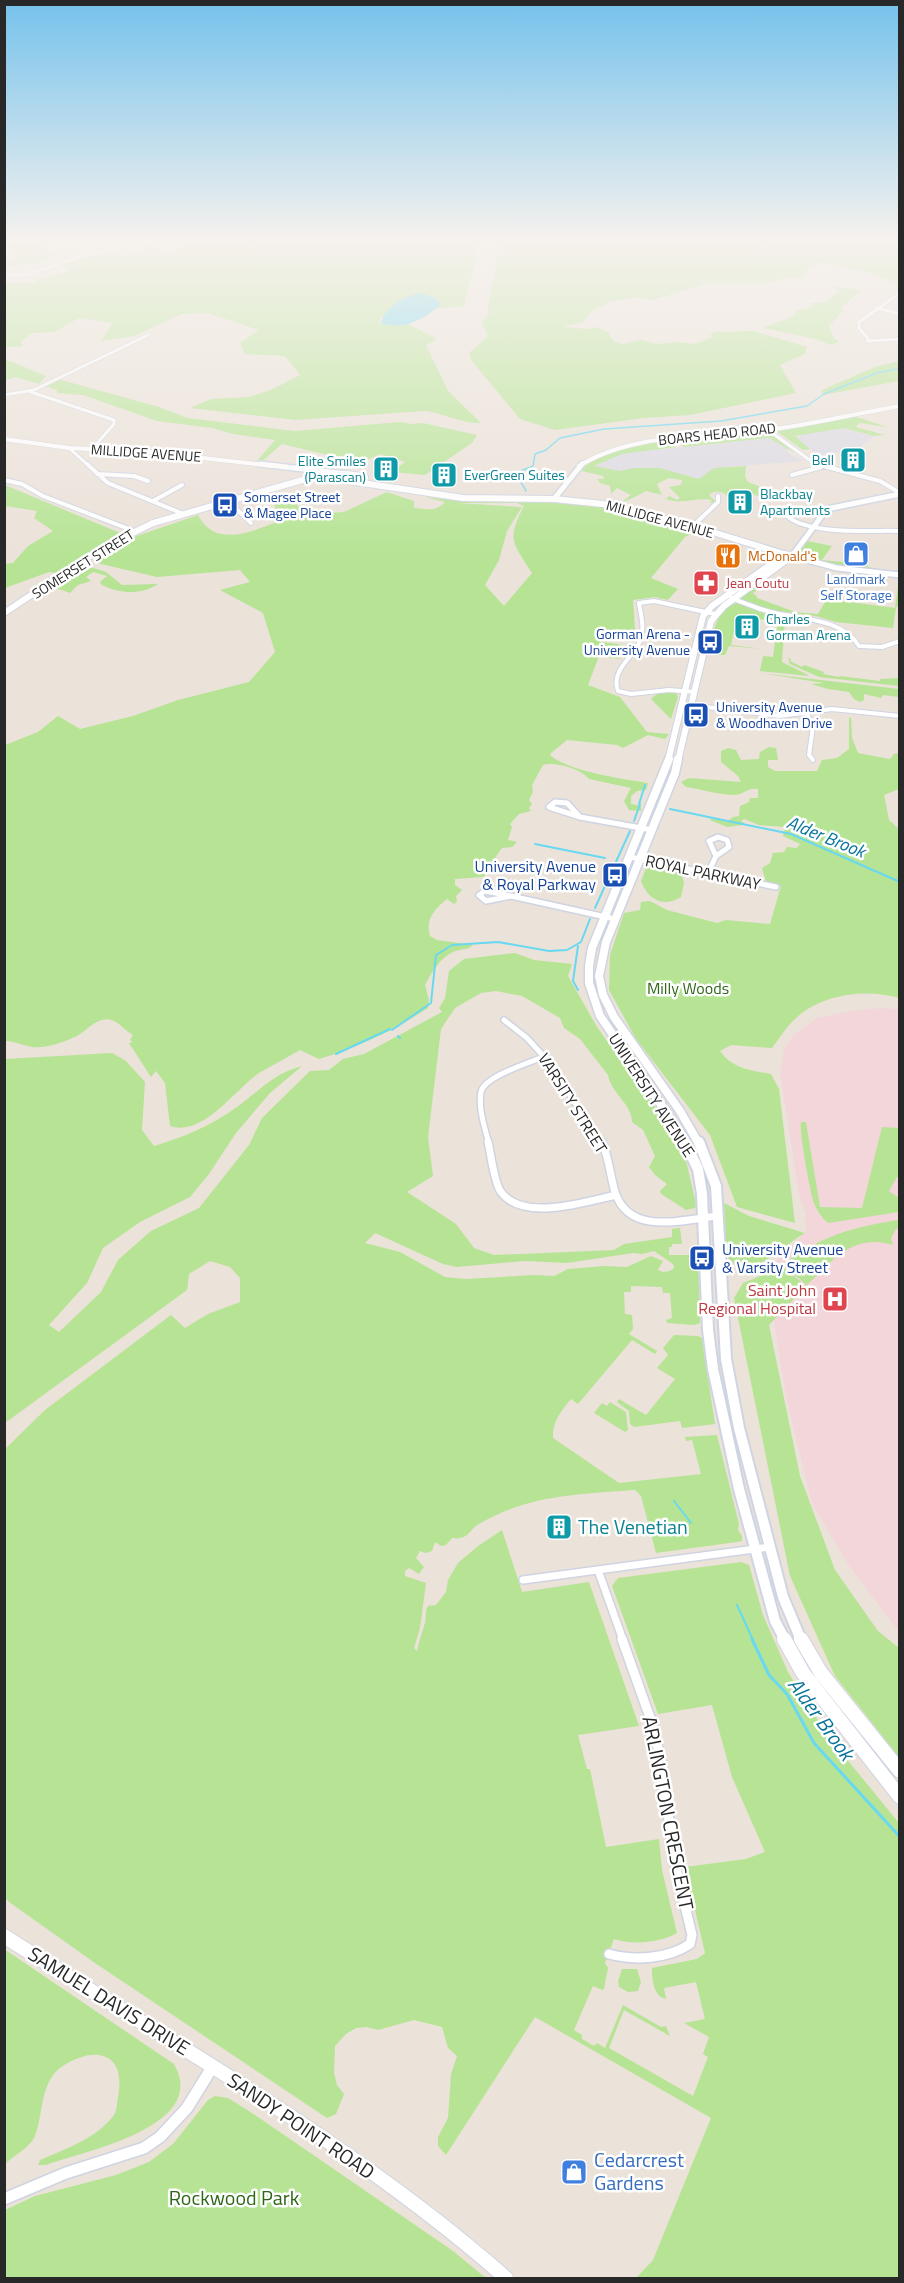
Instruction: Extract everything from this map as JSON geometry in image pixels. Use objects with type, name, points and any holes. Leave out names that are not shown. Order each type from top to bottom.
[{"type":"main road","points":[[294,482],[304,477],[306,472],[303,470]]},
{"type":"main road","name":"MILLIDGE AVENUE","points":[[347,474],[363,476],[417,492]]},
{"type":"main road","name":"SOMERSET STREET","points":[[4,614],[102,548],[134,531],[180,513],[294,482],[324,475],[347,474]]},
{"type":"main road","points":[[342,480],[360,479],[363,476]]},
{"type":"main road","name":"MILLIDGE AVENUE","points":[[342,480],[466,498],[554,499],[608,505],[693,526],[789,555]]},
{"type":"main road","name":"SOMERSET STREET","points":[[230,500],[298,485],[342,480]]},
{"type":"main road","points":[[737,539],[769,554],[772,559],[770,565]]},
{"type":"main road","points":[[715,614],[730,598],[770,565],[789,555]]},
{"type":"main road","points":[[706,612],[730,598],[789,555]]},
{"type":"main road","name":"UNIVERSITY AVENUE","points":[[706,612],[701,623],[684,691],[668,766],[604,916],[589,957],[588,976],[591,997],[600,1016],[680,1132],[694,1157],[701,1182],[708,1330],[713,1369],[724,1430],[775,1621],[792,1656],[816,1691],[900,1797]]},
{"type":"main road","name":"UNIVERSITY AVENUE","points":[[715,614],[709,627],[693,706],[675,773],[615,919],[600,962],[600,978],[603,994],[616,1020],[704,1150],[716,1186],[726,1359],[739,1428],[790,1617],[820,1673],[900,1771]]},
{"type":"main road","name":"SAMUEL DAVIS DRIVE","points":[[4,1936],[213,2066]]},
{"type":"main road","name":"SANDY POINT ROAD","points":[[213,2066],[355,2160],[459,2238],[506,2278]]},
{"type":"street","points":[[31,392],[130,344]]},
{"type":"street","points":[[4,395],[9,392],[31,392],[114,420],[114,424],[92,449]]},
{"type":"street","name":"BOARS HEAD ROAD","points":[[554,499],[579,466],[611,450],[652,441],[768,430],[900,406]]},
{"type":"street","points":[[768,430],[821,467],[880,481],[900,494]]},
{"type":"street","name":"MILLIDGE AVENUE","points":[[4,439],[69,448],[148,452],[347,474]]},
{"type":"street","points":[[69,448],[111,484],[180,513]]},
{"type":"street","name":"MILLIDGE AVENUE","points":[[287,467],[342,480]]},
{"type":"street","points":[[792,475],[821,467]]},
{"type":"street","points":[[97,474],[134,476],[148,481]]},
{"type":"street","points":[[4,480],[22,484],[43,496],[134,531]]},
{"type":"street","points":[[153,501],[182,485]]},
{"type":"street","points":[[789,555],[823,512],[832,507],[900,494]]},
{"type":"street","points":[[693,526],[718,502],[718,496]]},
{"type":"street","points":[[230,500],[251,523]]},
{"type":"street","points":[[788,517],[793,522],[812,526],[900,531]]},
{"type":"street","name":"MILLIDGE AVENUE","points":[[789,555],[837,568],[900,574]]},
{"type":"street","points":[[730,598],[773,613],[810,619],[836,627],[854,638],[859,646],[882,647],[900,641]]},
{"type":"street","points":[[695,692],[628,694],[616,688],[623,662],[640,642],[643,625],[639,603],[650,600],[715,614]]},
{"type":"street","points":[[682,704],[780,716],[832,709],[900,716]]},
{"type":"street","points":[[806,712],[813,726],[809,754],[813,760]]},
{"type":"street","points":[[580,817],[565,802],[555,801],[549,807],[555,812],[580,817],[652,830]]},
{"type":"street","points":[[708,873],[716,856]]},
{"type":"street","name":"ROYAL PARKWAY","points":[[630,857],[776,887]]},
{"type":"street","points":[[512,896],[486,901],[479,895],[488,891],[512,896],[604,916],[615,919]]},
{"type":"street","name":"VARSITY STREET","points":[[504,1020],[522,1032],[545,1056],[604,1147],[616,1195],[624,1209],[637,1218],[660,1221],[717,1216]]},
{"type":"street","points":[[545,1056],[492,1079],[481,1090],[482,1113],[499,1190],[507,1200],[530,1209],[616,1195]]},
{"type":"street","points":[[523,1580],[770,1547]]},
{"type":"street","name":"ARLINGTON CRESCENT","points":[[598,1570],[655,1733],[662,1766],[674,1860],[692,1935],[690,1944],[680,1951],[630,1959],[609,1954]]},
{"type":"street","name":"SANDY POINT ROAD","points":[[4,2199],[66,2173],[144,2148],[188,2108],[213,2066]]},
{"type":"shaded area","points":[[824,423],[874,436],[859,448],[819,456],[795,438]]},
{"type":"shaded area","points":[[769,438],[789,449],[786,451],[791,455],[804,461],[714,468],[699,479],[680,474],[659,479],[590,467],[624,453]]},
{"type":"shaded area","name":"Saint John Regional Hospital","points":[[881,1008],[899,1009],[899,1632],[850,1567],[812,1504],[786,1397],[766,1271],[806,1232],[805,1213],[799,1194],[780,1072],[784,1049],[794,1035],[817,1018]]},
{"type":"green space","points":[[5,344],[22,344],[23,346],[5,347]]},
{"type":"green space","points":[[240,344],[429,344],[426,345],[448,391],[481,423],[467,422],[425,411],[295,420],[190,408],[211,399],[249,397],[271,390],[300,375],[285,356],[245,354]]},
{"type":"green space","points":[[480,344],[796,344],[807,347],[805,354],[780,365],[796,393],[690,415],[644,418],[555,430],[520,419],[471,360],[469,353]]},
{"type":"green space","points":[[5,359],[46,376],[39,384],[15,377],[5,381]]},
{"type":"green space","points":[[899,361],[899,381],[823,395],[822,390],[875,367]]},
{"type":"green space","points":[[58,379],[159,407],[188,418],[294,431],[400,422],[423,423],[477,435],[472,443],[425,475],[392,472],[405,462],[380,454],[365,461],[355,461],[345,456],[332,456],[282,444],[261,462],[257,461],[275,440],[233,434],[212,428],[157,421],[83,395],[57,393],[57,390],[44,386]]},
{"type":"green space","points":[[854,416],[887,427],[859,423],[856,427],[885,435],[874,436],[844,428],[795,436],[810,449],[803,450],[776,431]]},
{"type":"green space","points":[[764,433],[773,435],[795,453],[769,438],[683,447],[681,443],[686,440]]},
{"type":"green space","points":[[667,442],[676,447],[622,454],[594,466],[620,471],[634,468],[660,468],[699,479],[714,468],[746,466],[745,476],[748,482],[775,492],[769,497],[764,496],[766,493],[757,496],[744,490],[727,496],[716,492],[709,495],[715,501],[712,503],[710,503],[712,500],[706,499],[672,501],[666,499],[669,496],[677,500],[680,498],[669,487],[681,485],[682,480],[669,478],[657,484],[662,495],[646,491],[622,502],[631,495],[617,488],[611,494],[610,486],[600,483],[597,479],[604,479],[603,476],[582,471],[582,468],[591,462],[611,452],[633,446]]},
{"type":"green space","points":[[5,485],[120,533],[56,573],[49,572],[5,588],[4,564],[13,563],[28,546],[53,531],[34,518],[37,511],[5,506]]},
{"type":"green space","points":[[387,492],[414,501],[414,508],[427,509],[435,509],[445,502],[424,497],[590,504],[698,531],[685,537],[651,578],[678,589],[668,600],[655,597],[633,600],[635,630],[609,630],[603,642],[631,646],[619,659],[599,656],[588,685],[620,697],[647,732],[669,734],[665,739],[648,735],[623,748],[617,745],[567,740],[551,753],[550,755],[558,761],[569,766],[610,777],[648,783],[646,790],[637,791],[631,796],[631,804],[641,806],[641,811],[629,810],[624,801],[631,788],[589,779],[568,767],[554,764],[543,765],[532,785],[533,792],[529,800],[532,804],[529,808],[531,811],[519,814],[510,824],[512,827],[508,840],[517,842],[512,847],[502,848],[492,862],[493,866],[483,877],[455,879],[455,885],[462,890],[456,896],[457,902],[454,904],[447,899],[430,919],[430,936],[437,940],[473,945],[448,955],[435,969],[425,985],[429,1000],[428,1008],[375,1038],[319,1059],[300,1050],[259,1073],[206,1119],[182,1128],[170,1126],[165,1083],[156,1071],[151,1077],[129,1043],[133,1042],[130,1040],[133,1035],[114,1021],[109,1019],[99,1021],[77,1036],[46,1046],[32,1047],[5,1041],[5,745],[38,732],[58,716],[80,729],[249,682],[275,652],[263,613],[220,590],[250,582],[240,570],[157,577],[97,563],[122,541],[198,515],[214,532],[235,534],[258,529],[279,521],[275,506],[266,494],[288,497],[298,506],[328,513],[344,512]],"holes":[[[456,503],[517,503],[524,506],[515,527],[514,541],[532,573],[504,606],[485,585],[499,560],[507,531],[522,507]]]},
{"type":"green space","points":[[807,541],[832,546],[822,560],[863,564],[863,556],[867,556],[868,567],[882,570],[828,564],[800,555],[798,553]]},
{"type":"green space","points":[[87,566],[106,572],[122,585],[158,584],[138,592],[123,592],[102,585],[100,582],[107,576],[93,572],[86,577],[91,581],[78,585],[70,593],[53,587],[55,583],[78,568]]},
{"type":"green space","points":[[899,578],[899,604],[896,608],[893,628],[836,622],[816,616],[780,611],[779,613],[739,599],[764,582],[769,584],[764,584],[752,594],[795,612],[818,614],[827,599],[895,608]]},
{"type":"green space","points":[[737,603],[773,617],[785,618],[782,662],[810,676],[760,671],[763,656],[773,657],[778,621],[737,617],[731,645],[763,649],[729,646],[725,655],[708,654],[719,617],[730,606]]},
{"type":"green space","points":[[788,658],[802,667],[804,665],[824,672],[823,674],[839,677],[880,681],[880,679],[899,678],[899,686],[819,677],[790,664]]},
{"type":"green space","points":[[760,673],[899,689],[899,697],[883,695],[881,698],[864,694],[864,700],[860,702],[854,699],[849,692],[811,684],[824,683]]},
{"type":"green space","points":[[676,693],[678,697],[671,719],[651,699],[657,694]]},
{"type":"green space","name":"Milly Woods","points":[[849,717],[851,718],[852,738],[858,753],[890,759],[894,754],[899,753],[899,789],[884,795],[889,820],[899,829],[899,998],[859,994],[830,999],[817,1004],[795,1019],[772,1048],[731,1045],[720,1051],[736,1065],[771,1074],[779,1089],[795,1223],[737,1207],[710,1135],[636,1039],[609,990],[610,955],[624,913],[640,910],[641,902],[650,901],[667,910],[717,923],[726,920],[770,924],[781,886],[766,882],[762,868],[770,863],[773,853],[784,852],[787,847],[797,848],[800,844],[783,836],[785,827],[759,825],[744,819],[741,821],[745,823],[743,825],[727,827],[710,820],[713,818],[727,822],[739,816],[740,806],[749,802],[750,798],[758,798],[758,789],[729,795],[686,787],[681,782],[689,778],[741,782],[738,776],[721,762],[721,751],[728,748],[736,750],[741,760],[759,759],[760,752],[769,747],[776,748],[778,760],[768,760],[768,767],[775,771],[817,771],[822,760],[837,758],[849,749]]},
{"type":"green space","points":[[662,867],[681,872],[684,883],[681,897],[662,902],[652,897],[641,881],[646,868]]},
{"type":"green space","points":[[515,953],[534,960],[572,964],[568,976],[597,1027],[659,1113],[685,1156],[696,1204],[695,1208],[686,1210],[661,1194],[660,1191],[667,1184],[649,1167],[655,1156],[643,1130],[632,1122],[629,1110],[613,1087],[608,1075],[580,1039],[564,1028],[560,1018],[522,996],[496,991],[481,993],[455,1008],[441,1029],[428,1137],[433,1176],[407,1192],[456,1224],[474,1248],[494,1255],[614,1250],[624,1244],[672,1237],[672,1229],[680,1228],[682,1244],[672,1244],[672,1247],[669,1247],[669,1255],[698,1255],[700,1323],[694,1325],[667,1323],[666,1320],[672,1318],[670,1293],[663,1293],[662,1287],[631,1286],[631,1292],[624,1292],[625,1314],[632,1315],[633,1329],[629,1334],[657,1351],[655,1354],[632,1340],[578,1404],[571,1399],[567,1403],[556,1422],[553,1438],[619,1483],[701,1474],[692,1440],[686,1441],[685,1437],[717,1435],[742,1541],[656,1553],[641,1496],[635,1490],[560,1497],[516,1507],[475,1526],[462,1538],[452,1538],[446,1545],[441,1546],[435,1542],[432,1551],[426,1553],[420,1551],[416,1558],[424,1567],[419,1574],[409,1568],[405,1571],[405,1576],[426,1583],[420,1628],[414,1648],[417,1651],[428,1606],[436,1605],[446,1592],[448,1580],[458,1563],[502,1530],[522,1592],[589,1582],[639,1726],[578,1735],[587,1769],[590,1769],[606,1847],[659,1839],[662,1870],[677,1933],[663,1939],[646,1942],[614,1939],[605,1963],[608,1968],[604,1989],[593,1986],[574,2030],[582,2035],[582,2039],[594,2046],[597,2043],[605,2048],[623,2005],[661,2027],[666,2026],[670,2036],[624,2010],[609,2048],[693,2096],[708,2057],[703,2054],[709,2037],[684,2023],[705,2019],[696,1982],[664,1988],[666,1999],[656,1991],[652,1968],[697,1959],[705,1953],[685,1867],[746,1859],[765,1852],[732,1777],[712,1705],[658,1714],[612,1586],[618,1578],[741,1562],[749,1565],[763,1615],[788,1672],[827,1735],[899,1823],[899,2278],[636,2278],[653,2260],[711,2118],[535,2017],[446,2155],[438,2146],[438,2137],[448,2118],[451,2074],[457,2056],[448,2048],[442,2027],[414,2020],[378,2030],[367,2027],[356,2028],[346,2034],[335,2046],[334,2072],[337,2085],[344,2094],[336,2114],[327,2118],[95,1963],[9,1902],[4,1896],[5,1449],[45,1410],[171,1315],[185,1328],[208,1314],[240,1302],[240,1278],[230,1267],[210,1261],[189,1274],[187,1290],[5,1423],[5,1059],[112,1053],[126,1061],[145,1082],[142,1130],[154,1146],[187,1135],[207,1125],[227,1114],[283,1073],[302,1066],[270,1093],[236,1133],[209,1174],[190,1197],[140,1222],[103,1248],[87,1283],[49,1325],[59,1332],[101,1292],[118,1260],[151,1231],[199,1208],[249,1145],[262,1118],[310,1071],[329,1070],[343,1059],[364,1054],[442,1012],[439,1008],[445,998],[449,971],[464,959]],"holes":[[[375,1233],[443,1264],[457,1267],[524,1261],[567,1263],[654,1251],[673,1264],[674,1268],[663,1272],[658,1270],[663,1261],[651,1256],[627,1267],[568,1269],[554,1276],[465,1279],[445,1277],[400,1252],[365,1243]]]},
{"type":"green space","points":[[801,1122],[806,1122],[820,1207],[862,1208],[882,1127],[899,1128],[899,1177],[889,1191],[899,1198],[899,1212],[828,1223],[820,1214],[812,1197],[803,1149]]},
{"type":"green space","points":[[724,1203],[749,1216],[805,1233],[755,1265],[745,1267],[735,1264],[727,1256]]},
{"type":"green space","points":[[899,1220],[899,1228],[891,1238],[893,1245],[879,1242],[855,1246],[835,1258],[807,1285],[782,1265],[810,1247],[838,1234]]},
{"type":"green space","points":[[783,1267],[806,1286],[769,1325],[800,1476],[835,1570],[878,1631],[899,1648],[899,1757],[835,1676],[790,1576],[734,1298],[743,1283]]},
{"type":"green space","points":[[674,1335],[702,1338],[715,1424],[682,1428],[680,1421],[634,1427],[630,1424],[629,1411],[617,1402],[619,1399],[646,1415],[675,1379],[657,1368],[668,1355],[663,1348]]},
{"type":"green space","points":[[610,1402],[626,1412],[628,1430],[625,1432],[594,1413],[602,1403],[607,1406]]},
{"type":"green space","points":[[4,1949],[174,2064],[180,2086],[175,2104],[160,2120],[113,2144],[46,2165],[38,2165],[40,2160],[70,2147],[99,2130],[115,2113],[119,2081],[117,2069],[112,2061],[104,2056],[84,2056],[60,2068],[54,2074],[45,2091],[35,2136],[25,2148],[5,2164]]},
{"type":"green space","points":[[622,1969],[637,1969],[641,1982],[638,1991],[628,1992],[619,1987],[618,1981]]},
{"type":"green space","name":"Rockwood Park","points":[[215,2096],[228,2098],[252,2113],[453,2251],[486,2278],[5,2278],[5,2210],[35,2196],[116,2175],[149,2162],[173,2144],[208,2100]]},
{"type":"waterway","points":[[526,491],[516,473],[533,466],[535,454],[546,450],[560,438],[604,429],[721,421],[807,406],[824,394],[877,373],[900,368]]},
{"type":"waterway","points":[[639,804],[645,785]]},
{"type":"waterway","name":"Alder Brook","points":[[634,821],[640,804]]},
{"type":"waterway","name":"Alder Brook","points":[[670,809],[791,834],[900,882]]},
{"type":"waterway","name":"Alder Brook","points":[[595,908],[630,831]]},
{"type":"waterway","points":[[535,844],[605,858]]},
{"type":"waterway","name":"Alder Brook","points":[[392,1030],[431,1003],[436,955],[452,945],[498,942],[549,951],[567,950],[581,942],[590,919]]},
{"type":"waterway","points":[[578,946],[573,981],[578,990]]},
{"type":"waterway","points":[[336,1054],[390,1029]]},
{"type":"waterway","name":"Alder Brook","points":[[674,1501],[691,1523]]},
{"type":"waterway","name":"Alder Brook","points":[[737,1605],[753,1640]]},
{"type":"waterway","name":"Alder Brook","points":[[752,1639],[769,1675],[787,1694],[814,1743],[900,1837]]},
{"type":"place","name":"Bell","points":[[853,460]]},
{"type":"place","name":"Elite Smiles (Parascan)","points":[[386,469]]},
{"type":"place","name":"EverGreen Suites","points":[[444,475]]},
{"type":"place","name":"Blackbay Apartments","points":[[740,502]]},
{"type":"place","name":"Somerset Street & Magee Place","points":[[225,505]]},
{"type":"place","name":"Landmark Self Storage","points":[[856,554]]},
{"type":"place","name":"McDonald's","points":[[728,556]]},
{"type":"place","name":"Jean Coutu","points":[[706,583]]},
{"type":"place","name":"Charles Gorman Arena","points":[[747,627]]},
{"type":"place","name":"Gorman Arena - University Avenue","points":[[710,642]]},
{"type":"place","name":"University Avenue & Woodhaven Drive","points":[[696,715]]},
{"type":"place","name":"University Avenue & Royal Parkway","points":[[615,875]]},
{"type":"place","name":"University Avenue & Varsity Street","points":[[702,1258]]},
{"type":"place","name":"Saint John Regional Hospital","points":[[835,1299]]},
{"type":"place","name":"The Venetian","points":[[559,1527]]},
{"type":"place","name":"Cedarcrest Gardens","points":[[574,2172]]}]
